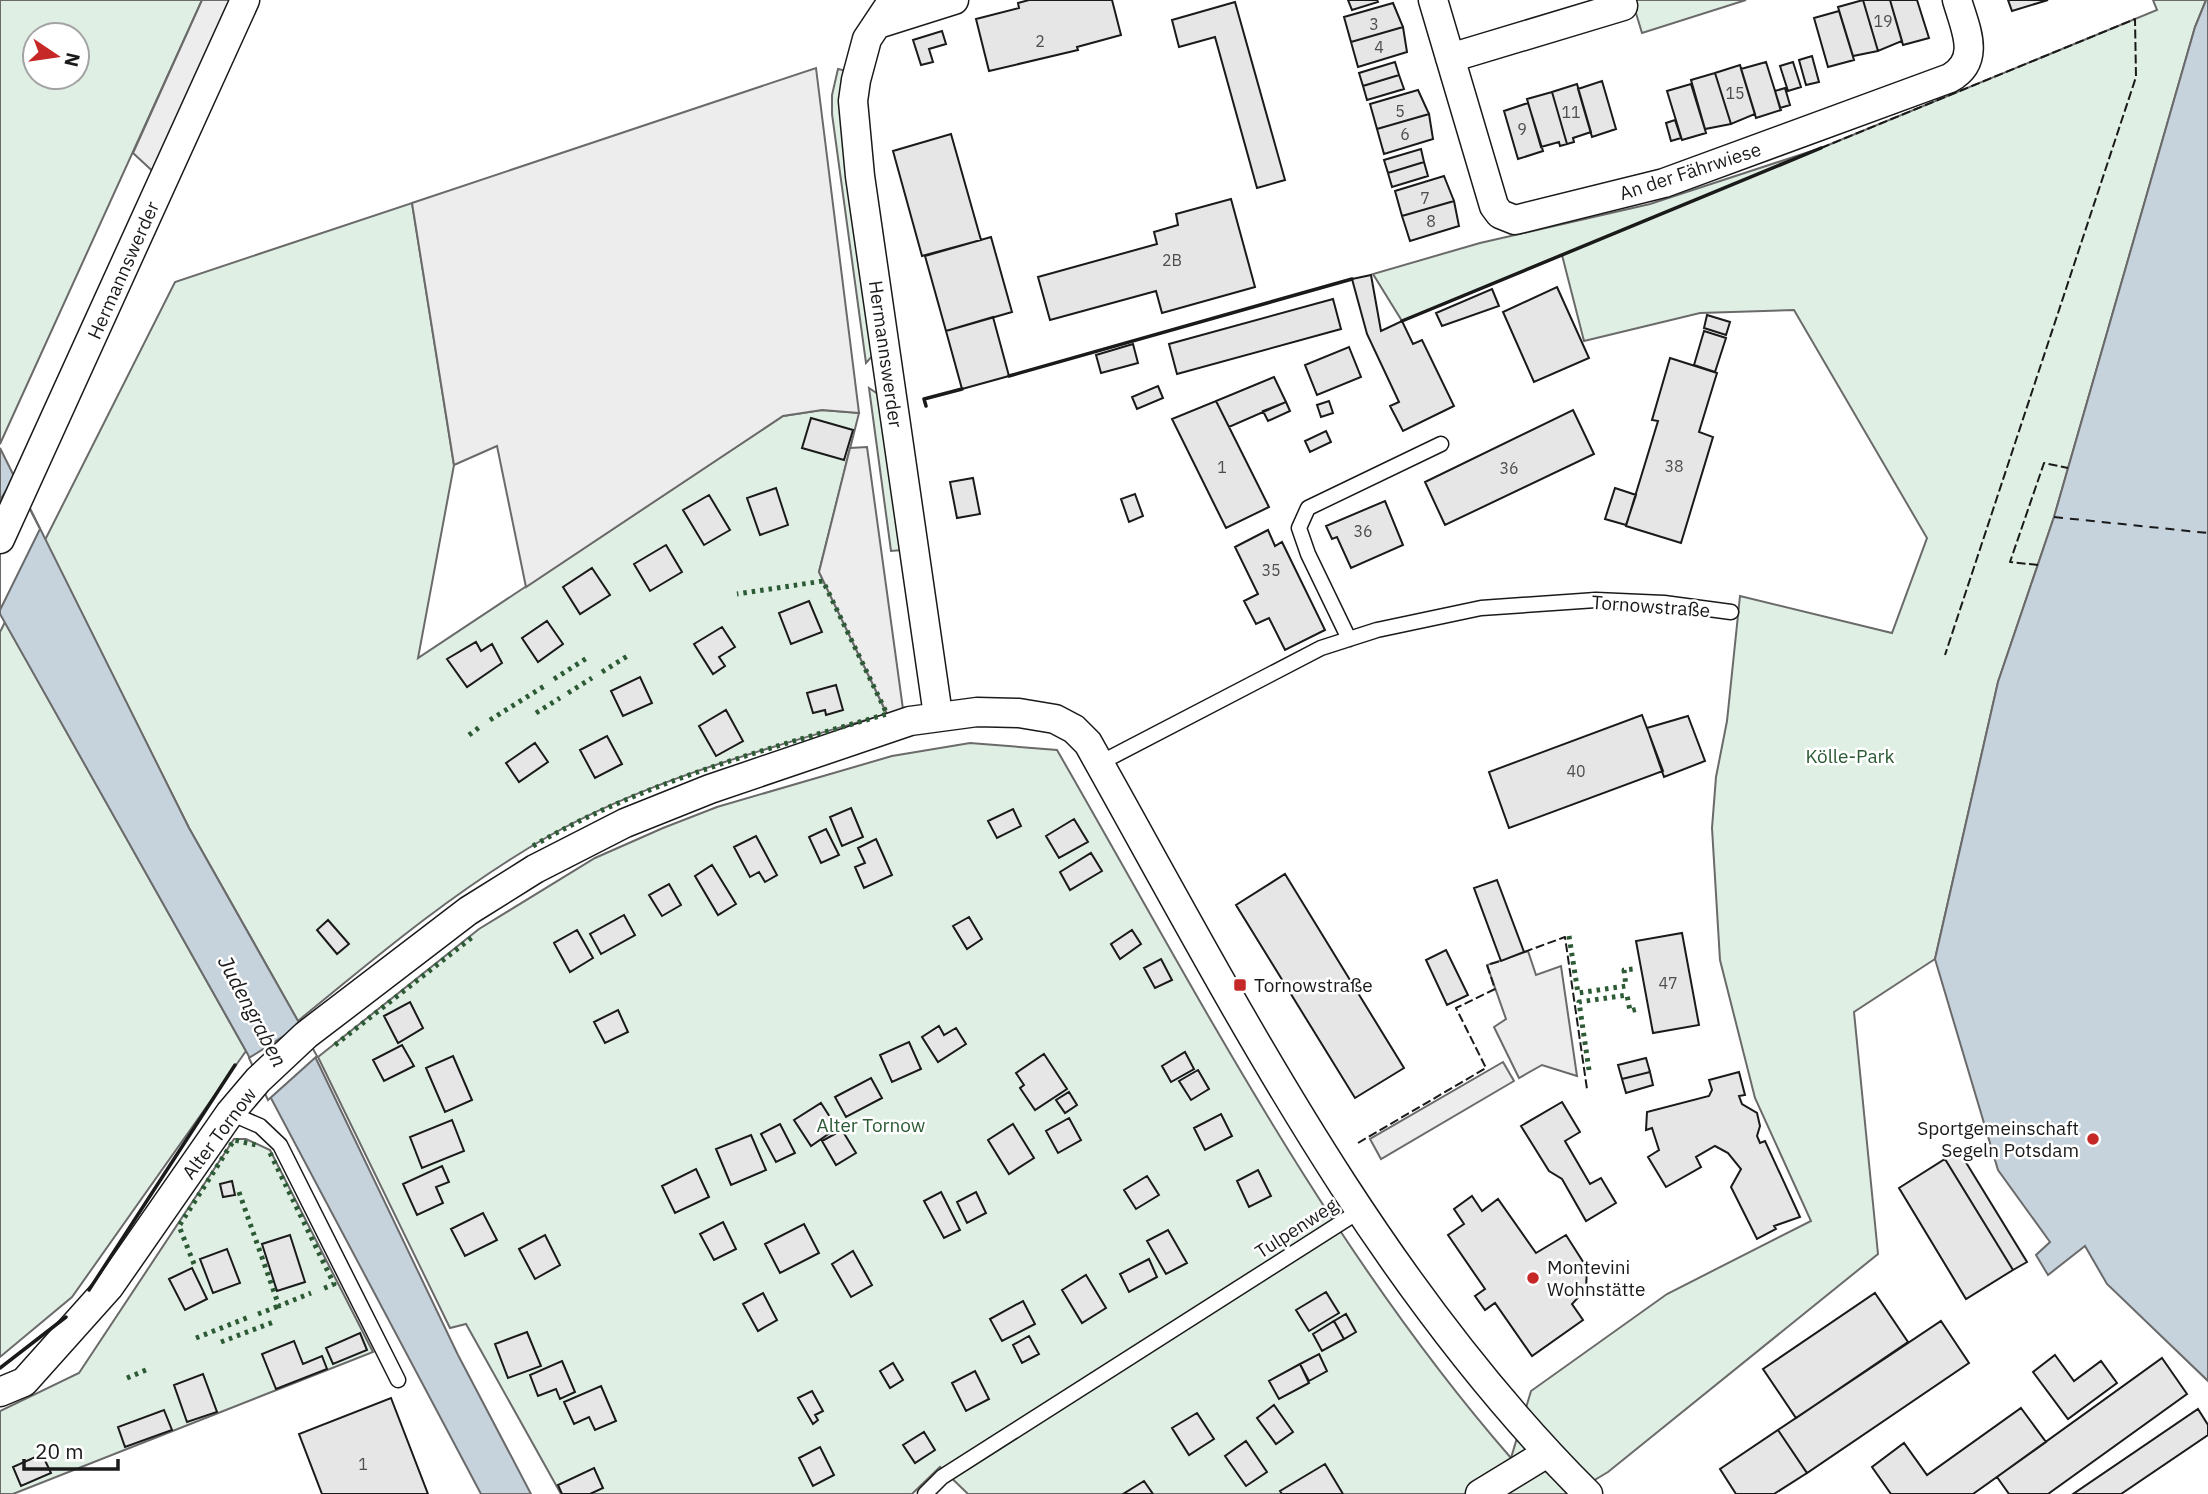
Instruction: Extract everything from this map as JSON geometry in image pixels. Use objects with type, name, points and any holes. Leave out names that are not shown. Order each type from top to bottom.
[{"type":"street","name":"Hermannswerder","points":[[0,539],[245,0]]},
{"type":"street","name":"Hermannswerder","points":[[893,0],[867,39],[860,60],[853,101],[860,176],[938,715]]},
{"type":"street","points":[[878,24],[954,0]]},
{"type":"street","name":"An der Fährwiese","points":[[1433,0],[1494,206],[1506,218],[1524,219],[1664,183],[1950,78],[1965,65],[1970,50],[1957,0]]},
{"type":"street","points":[[1450,58],[1623,6],[1621,0]]},
{"type":"street","points":[[938,715],[977,712],[1055,719],[1074,729],[1088,743],[1226,993],[1403,1275],[1450,1337],[1547,1453],[1588,1494]]},
{"type":"street","name":"Alter Tornow","points":[[0,1392],[24,1382],[109,1287],[230,1113],[258,1080],[306,1035],[468,911],[535,869],[625,823],[795,757],[938,715]]},
{"type":"street","points":[[1480,1494],[1547,1453]]},
{"type":"lane","points":[[1349,639],[1308,554],[1299,528],[1308,508],[1441,444]]},
{"type":"lane","name":"Tornowstraße","points":[[1100,763],[1321,648],[1349,639],[1480,608],[1596,600],[1664,603],[1731,612]]},
{"type":"lane","points":[[230,1113],[260,1126],[281,1145],[398,1380]]},
{"type":"lane","name":"Tulpenweg","points":[[925,1494],[942,1477],[1361,1210]]},
{"type":"green space","points":[[0,0],[202,0],[0,444]]},
{"type":"green space","points":[[1632,0],[1746,0],[1642,33]]},
{"type":"green space","name":"Alter Tornow","points":[[2153,0],[2206,0],[2195,27],[2054,517],[1998,682],[1935,959],[1854,1012],[1878,1254],[1608,1472],[1571,1494],[968,1494],[940,1467],[912,1494],[561,1494],[466,1324],[450,1328],[318,1057],[479,929],[595,858],[717,807],[892,756],[970,743],[1057,750],[1214,1025],[1323,1205],[1382,1293],[1444,1377],[1511,1458],[1531,1391],[1667,1294],[1811,1221],[1755,1098],[1720,960],[1712,828],[1716,777],[1727,721],[1740,596],[1892,633],[1927,538],[1794,310],[1700,313],[1584,341],[1562,255],[1402,321],[1373,274],[1480,243],[1650,204],[1821,148],[2157,10]]},
{"type":"green space","points":[[838,69],[847,71],[875,353],[866,363],[832,114],[832,95]]},
{"type":"green space","points":[[412,203],[454,465],[418,658],[783,416],[822,410],[859,413],[819,572],[887,714],[715,765],[589,815],[515,856],[451,900],[298,1021],[189,828],[45,540],[175,282]]},
{"type":"green space","points":[[869,388],[881,396],[902,550],[891,551]]},
{"type":"green space","points":[[5,622],[246,1051],[72,1297],[0,1357],[0,632]]},
{"type":"green space","points":[[234,1139],[246,1139],[270,1150],[373,1352],[13,1494],[0,1494],[0,1411],[79,1373]]},
{"type":"shaded area","points":[[202,0],[240,0],[160,178],[133,153]]},
{"type":"shaded area","points":[[816,68],[859,413],[822,410],[783,416],[526,587],[497,446],[454,465],[412,203]]},
{"type":"shaded area","points":[[867,447],[903,709],[887,714],[819,572],[850,448]]},
{"type":"shaded area","points":[[1528,951],[1536,975],[1561,966],[1577,1076],[1542,1065],[1519,1078],[1494,1027],[1506,1019],[1487,965]]},
{"type":"shaded area","points":[[1503,1062],[1514,1081],[1381,1159],[1370,1139]]},
{"type":"water","points":[[2206,0],[2208,1381],[2107,1284],[2085,1246],[2048,1275],[2036,1255],[2050,1242],[1998,1170],[1935,959],[1998,682],[2054,517],[2195,27]]},
{"type":"water","name":"Judengraben","points":[[0,448],[189,828],[298,1021],[458,1355],[531,1494],[481,1494],[246,1051],[0,614]]},
{"type":"pier","points":[[14,478],[40,529],[0,610],[0,500]]},
{"type":"pier","points":[[300,1026],[317,1056],[268,1100],[249,1058]]},
{"type":"building","points":[[1029,0],[1112,0],[1121,35],[1077,47],[1078,50],[989,71],[976,19],[1019,8],[1018,3]]},
{"type":"building","points":[[1348,0],[1377,0],[1378,2],[1352,10]]},
{"type":"building","points":[[1863,0],[1878,51],[1853,56],[1838,7]]},
{"type":"building","points":[[1863,0],[1890,0],[1902,41],[1878,51]]},
{"type":"building","points":[[1890,0],[1917,0],[1929,38],[1903,45]]},
{"type":"building","points":[[2008,0],[2048,0],[2012,11]]},
{"type":"building","points":[[1235,2],[1285,180],[1257,188],[1215,37],[1179,47],[1172,20]]},
{"type":"building","points":[[1393,3],[1403,27],[1351,42],[1344,17]]},
{"type":"building","points":[[1839,11],[1854,60],[1828,67],[1814,18]]},
{"type":"building","points":[[1403,27],[1407,52],[1358,67],[1351,42]]},
{"type":"building","points":[[942,31],[946,44],[929,49],[933,62],[921,65],[913,40]]},
{"type":"building","points":[[1812,56],[1819,82],[1806,85],[1799,60]]},
{"type":"building","points":[[1395,62],[1399,75],[1363,86],[1359,73]]},
{"type":"building","points":[[1766,62],[1781,110],[1756,118],[1741,69]]},
{"type":"building","points":[[1793,62],[1801,87],[1788,91],[1780,66]]},
{"type":"building","points":[[1740,65],[1755,114],[1731,124],[1715,73]]},
{"type":"building","points":[[1715,73],[1731,124],[1705,129],[1691,80]]},
{"type":"building","points":[[1399,75],[1404,89],[1367,100],[1363,86]]},
{"type":"building","points":[[1602,81],[1616,129],[1592,137],[1578,89]]},
{"type":"building","points":[[1577,84],[1591,132],[1573,138],[1574,142],[1567,144],[1552,92]]},
{"type":"building","points":[[1691,84],[1706,133],[1682,140],[1667,91]]},
{"type":"building","points":[[1785,88],[1790,105],[1780,108],[1775,91]]},
{"type":"building","points":[[1418,90],[1429,114],[1377,129],[1370,104]]},
{"type":"building","points":[[1552,92],[1567,144],[1560,146],[1559,142],[1541,147],[1527,99]]},
{"type":"building","points":[[1528,103],[1543,151],[1518,159],[1504,111]]},
{"type":"building","points":[[1429,114],[1433,139],[1384,154],[1377,129]]},
{"type":"building","points":[[1675,120],[1681,138],[1671,141],[1666,123]]},
{"type":"building","points":[[951,134],[981,240],[922,256],[893,151]]},
{"type":"building","points":[[1421,149],[1424,162],[1388,173],[1384,160]]},
{"type":"building","points":[[1424,162],[1428,176],[1392,187],[1388,173]]},
{"type":"building","points":[[1444,176],[1454,201],[1402,216],[1395,191]]},
{"type":"building","points":[[1231,199],[1255,287],[1162,313],[1156,291],[1050,320],[1038,277],[1157,244],[1154,232],[1178,225],[1176,214]]},
{"type":"building","points":[[1454,201],[1459,226],[1410,241],[1402,216]]},
{"type":"building","points":[[991,237],[1012,312],[946,331],[925,256]]},
{"type":"building","points":[[1371,275],[1381,331],[1402,321],[1413,344],[1422,340],[1454,406],[1403,431],[1390,406],[1399,402],[1367,334],[1352,279]]},
{"type":"building","points":[[1557,287],[1589,358],[1534,382],[1503,312]]},
{"type":"building","points":[[1492,289],[1499,306],[1442,326],[1436,313]]},
{"type":"building","points":[[1333,299],[1341,329],[1177,374],[1169,344]]},
{"type":"building","points":[[1707,315],[1730,322],[1726,335],[1704,328]]},
{"type":"building","points":[[993,317],[1009,376],[962,389],[946,331]]},
{"type":"building","points":[[1704,331],[1726,338],[1715,372],[1694,365]]},
{"type":"building","points":[[1133,344],[1138,363],[1101,373],[1096,355]]},
{"type":"building","points":[[1349,347],[1361,377],[1317,395],[1305,365]]},
{"type":"building","points":[[1670,358],[1717,373],[1699,432],[1713,437],[1681,543],[1626,526],[1658,421],[1652,420]]},
{"type":"building","points":[[1274,377],[1286,402],[1229,427],[1216,401]]},
{"type":"building","points":[[1158,386],[1163,398],[1137,409],[1132,397]]},
{"type":"building","points":[[1216,401],[1269,507],[1226,528],[1172,419]]},
{"type":"building","points":[[1329,401],[1333,413],[1321,417],[1317,405]]},
{"type":"building","points":[[1286,402],[1290,411],[1268,421],[1263,411]]},
{"type":"building","points":[[1573,410],[1594,454],[1445,525],[1425,482]]},
{"type":"building","points":[[811,418],[853,430],[844,460],[802,448]]},
{"type":"building","points":[[1326,431],[1331,442],[1310,452],[1305,441]]},
{"type":"building","points":[[973,478],[980,514],[957,518],[950,482]]},
{"type":"building","points":[[776,488],[788,525],[760,535],[747,498]]},
{"type":"building","points":[[1615,488],[1636,495],[1626,525],[1605,519]]},
{"type":"building","points":[[1135,494],[1143,516],[1129,522],[1121,499]]},
{"type":"building","points":[[709,495],[730,530],[704,545],[683,510]]},
{"type":"building","points":[[1385,501],[1403,545],[1351,568],[1337,537],[1332,539],[1326,526]]},
{"type":"building","points":[[1268,530],[1275,546],[1282,542],[1325,630],[1285,650],[1269,618],[1256,624],[1244,601],[1258,594],[1235,547]]},
{"type":"building","points":[[666,545],[682,572],[650,591],[634,564]]},
{"type":"building","points":[[592,568],[610,595],[580,614],[563,587]]},
{"type":"building","points":[[809,601],[822,632],[791,644],[779,613]]},
{"type":"building","points":[[547,621],[563,644],[538,662],[522,638]]},
{"type":"building","points":[[722,627],[735,647],[719,657],[725,666],[713,674],[694,644]]},
{"type":"building","points":[[476,642],[481,651],[492,644],[502,663],[467,687],[447,659]]},
{"type":"building","points":[[640,677],[652,703],[623,716],[611,691]]},
{"type":"building","points":[[836,685],[843,710],[826,715],[825,710],[813,713],[807,693]]},
{"type":"building","points":[[726,710],[743,741],[716,756],[699,726]]},
{"type":"building","points":[[1642,715],[1663,771],[1509,828],[1489,772]]},
{"type":"building","points":[[1688,716],[1705,761],[1664,777],[1647,728]]},
{"type":"building","points":[[607,736],[622,764],[595,778],[580,750]]},
{"type":"building","points":[[535,743],[548,762],[519,782],[506,763]]},
{"type":"building","points":[[851,808],[863,837],[842,846],[830,817]]},
{"type":"building","points":[[1013,809],[1021,826],[997,838],[988,821]]},
{"type":"building","points":[[1074,819],[1088,842],[1059,858],[1046,836]]},
{"type":"building","points":[[826,829],[839,855],[821,863],[809,837]]},
{"type":"building","points":[[756,836],[777,875],[765,882],[759,872],[750,877],[734,847]]},
{"type":"building","points":[[876,839],[892,875],[864,888],[855,867],[865,863],[858,848]]},
{"type":"building","points":[[1091,853],[1102,871],[1070,890],[1060,872]]},
{"type":"building","points":[[712,865],[736,904],[718,915],[695,876]]},
{"type":"building","points":[[1285,874],[1404,1068],[1355,1098],[1236,905]]},
{"type":"building","points":[[1497,880],[1524,952],[1501,961],[1474,888]]},
{"type":"building","points":[[669,884],[681,905],[662,916],[649,895]]},
{"type":"building","points":[[624,915],[635,935],[601,954],[590,934]]},
{"type":"building","points":[[969,917],[982,939],[967,949],[953,926]]},
{"type":"building","points":[[328,920],[349,944],[337,954],[317,930]]},
{"type":"building","points":[[577,930],[593,958],[570,972],[554,943]]},
{"type":"building","points":[[1132,930],[1141,944],[1120,959],[1111,944]]},
{"type":"building","points":[[1682,933],[1699,1025],[1653,1033],[1636,941]]},
{"type":"building","points":[[1446,950],[1468,995],[1447,1005],[1426,960]]},
{"type":"building","points":[[1161,959],[1172,980],[1155,988],[1144,968]]},
{"type":"building","points":[[410,1002],[423,1028],[398,1043],[384,1016]]},
{"type":"building","points":[[618,1010],[628,1032],[605,1043],[594,1022]]},
{"type":"building","points":[[939,1026],[944,1035],[956,1028],[966,1044],[938,1062],[922,1037]]},
{"type":"building","points":[[909,1042],[921,1069],[892,1082],[880,1055]]},
{"type":"building","points":[[402,1045],[414,1066],[384,1081],[373,1060]]},
{"type":"building","points":[[1185,1052],[1194,1069],[1171,1082],[1162,1066]]},
{"type":"building","points":[[1044,1054],[1067,1089],[1035,1110],[1020,1088],[1024,1085],[1016,1073]]},
{"type":"building","points":[[453,1056],[472,1100],[445,1112],[426,1068]]},
{"type":"building","points":[[1646,1058],[1650,1072],[1622,1079],[1618,1065]]},
{"type":"building","points":[[1198,1070],[1209,1089],[1191,1100],[1179,1081]]},
{"type":"building","points":[[1650,1072],[1653,1085],[1626,1093],[1622,1079]]},
{"type":"building","points":[[1739,1072],[1745,1095],[1739,1096],[1742,1104],[1757,1113],[1760,1126],[1757,1136],[1760,1143],[1765,1141],[1800,1217],[1774,1226],[1776,1229],[1757,1239],[1731,1187],[1741,1169],[1728,1153],[1715,1146],[1696,1157],[1701,1167],[1666,1187],[1648,1157],[1659,1150],[1652,1128],[1646,1130],[1647,1112],[1709,1096],[1712,1090],[1709,1080]]},
{"type":"building","points":[[871,1078],[882,1098],[846,1117],[835,1097]]},
{"type":"building","points":[[1069,1092],[1077,1105],[1065,1113],[1056,1100]]},
{"type":"building","points":[[1562,1102],[1580,1132],[1565,1141],[1590,1184],[1601,1178],[1616,1203],[1586,1221],[1562,1179],[1549,1171],[1521,1126]]},
{"type":"building","points":[[821,1103],[837,1128],[811,1146],[794,1120]]},
{"type":"building","points":[[1221,1114],[1232,1136],[1205,1150],[1194,1128]]},
{"type":"building","points":[[1069,1118],[1081,1140],[1058,1153],[1046,1131]]},
{"type":"building","points":[[452,1120],[464,1151],[422,1168],[410,1137]]},
{"type":"building","points":[[780,1124],[795,1153],[776,1162],[761,1134]]},
{"type":"building","points":[[1013,1124],[1034,1158],[1009,1174],[988,1140]]},
{"type":"building","points":[[842,1130],[856,1153],[836,1165],[822,1141]]},
{"type":"building","points":[[751,1135],[766,1170],[731,1185],[716,1149]]},
{"type":"building","points":[[1959,1151],[2027,1262],[2013,1270],[1945,1159]]},
{"type":"building","points":[[1945,1159],[2013,1270],[1966,1299],[1899,1188]]},
{"type":"building","points":[[442,1166],[449,1182],[436,1187],[443,1203],[417,1215],[403,1184]]},
{"type":"building","points":[[696,1169],[709,1197],[675,1213],[662,1186]]},
{"type":"building","points":[[1258,1170],[1271,1196],[1249,1207],[1237,1181]]},
{"type":"building","points":[[1147,1176],[1159,1195],[1136,1209],[1124,1190]]},
{"type":"building","points":[[232,1181],[235,1195],[223,1197],[220,1184]]},
{"type":"building","points":[[941,1192],[960,1230],[944,1238],[924,1201]]},
{"type":"building","points":[[976,1192],[986,1213],[967,1223],[957,1202]]},
{"type":"building","name":"Montevini Wohnstätte","points":[[1472,1196],[1482,1211],[1498,1199],[1536,1253],[1566,1235],[1587,1268],[1586,1289],[1572,1304],[1583,1320],[1532,1356],[1495,1303],[1485,1310],[1475,1296],[1485,1289],[1448,1235],[1464,1224],[1454,1209]]},
{"type":"building","points":[[483,1213],[497,1240],[465,1256],[451,1229]]},
{"type":"building","points":[[723,1222],[736,1249],[714,1260],[700,1234]]},
{"type":"building","points":[[804,1224],[819,1253],[780,1273],[765,1244]]},
{"type":"building","points":[[1168,1230],[1187,1263],[1166,1274],[1147,1241]]},
{"type":"building","points":[[290,1235],[305,1282],[277,1291],[262,1244]]},
{"type":"building","points":[[545,1235],[560,1265],[535,1279],[519,1249]]},
{"type":"building","points":[[227,1249],[240,1283],[213,1293],[200,1259]]},
{"type":"building","points":[[853,1251],[872,1285],[851,1297],[832,1264]]},
{"type":"building","points":[[1149,1259],[1157,1277],[1129,1292],[1120,1274]]},
{"type":"building","points":[[192,1268],[207,1299],[185,1310],[169,1279]]},
{"type":"building","points":[[1086,1275],[1106,1308],[1082,1323],[1062,1290]]},
{"type":"building","points":[[1326,1292],[1339,1313],[1309,1331],[1296,1310]]},
{"type":"building","points":[[763,1293],[777,1320],[758,1331],[743,1304]]},
{"type":"building","points":[[1875,1293],[1908,1342],[1796,1418],[1763,1369]]},
{"type":"building","points":[[1023,1301],[1035,1324],[1002,1341],[990,1319]]},
{"type":"building","points":[[1346,1314],[1356,1332],[1344,1339],[1334,1321]]},
{"type":"building","points":[[1334,1321],[1344,1339],[1322,1351],[1313,1334]]},
{"type":"building","points":[[1941,1321],[1969,1363],[1807,1473],[1778,1430]]},
{"type":"building","points":[[527,1332],[541,1366],[508,1378],[495,1344]]},
{"type":"building","points":[[360,1333],[367,1350],[333,1364],[326,1348]]},
{"type":"building","points":[[1029,1336],[1039,1354],[1022,1363],[1013,1345]]},
{"type":"building","points":[[294,1341],[303,1364],[322,1356],[327,1369],[276,1389],[262,1354]]},
{"type":"building","points":[[1319,1354],[1327,1371],[1309,1381],[1300,1364]]},
{"type":"building","points":[[2055,1355],[2074,1381],[2101,1361],[2117,1383],[2068,1419],[2033,1372]]},
{"type":"building","points":[[2162,1358],[2187,1394],[2048,1494],[2009,1494],[1997,1477]]},
{"type":"building","points":[[562,1361],[575,1392],[560,1399],[556,1389],[538,1396],[530,1375]]},
{"type":"building","points":[[893,1363],[903,1380],[890,1388],[880,1371]]},
{"type":"building","points":[[1300,1364],[1309,1383],[1279,1399],[1269,1381]]},
{"type":"building","points":[[975,1371],[989,1399],[966,1411],[952,1383]]},
{"type":"building","points":[[203,1374],[217,1412],[187,1422],[174,1385]]},
{"type":"building","points":[[601,1386],[616,1421],[595,1430],[589,1417],[574,1424],[564,1402]]},
{"type":"building","points":[[812,1391],[823,1411],[815,1415],[818,1420],[813,1424],[798,1398]]},
{"type":"building","points":[[391,1398],[428,1494],[322,1494],[299,1434]]},
{"type":"building","points":[[1274,1405],[1293,1432],[1276,1444],[1257,1418]]},
{"type":"building","points":[[2021,1408],[2046,1442],[1973,1494],[1891,1494],[1872,1467],[1904,1443],[1927,1475]]},
{"type":"building","points":[[2198,1409],[2208,1425],[2208,1435],[2121,1494],[2073,1494]]},
{"type":"building","points":[[164,1410],[172,1430],[125,1447],[118,1427]]},
{"type":"building","points":[[1197,1413],[1214,1439],[1189,1455],[1172,1428]]},
{"type":"building","points":[[1778,1430],[1807,1473],[1774,1494],[1736,1494],[1720,1469]]},
{"type":"building","points":[[924,1432],[935,1450],[915,1463],[903,1445]]},
{"type":"building","points":[[1246,1441],[1267,1472],[1246,1486],[1225,1456]]},
{"type":"building","points":[[820,1447],[834,1475],[813,1486],[799,1458]]},
{"type":"building","points":[[42,1454],[51,1473],[21,1486],[13,1467]]},
{"type":"building","points":[[1325,1464],[1343,1494],[1282,1494],[1280,1491]]},
{"type":"building","points":[[594,1468],[603,1488],[590,1494],[562,1494],[558,1485]]},
{"type":"building","points":[[1144,1481],[1153,1494],[1123,1494]]},
{"type":"ferry route","points":[[2054,517],[2208,533]]},
{"type":"hedge","points":[[533,846],[575,823],[661,785],[751,754],[887,714],[823,581],[737,594]]},
{"type":"hedge","points":[[602,672],[629,655]]},
{"type":"hedge","points":[[554,679],[587,658]]},
{"type":"hedge","points":[[568,693],[592,678]]},
{"type":"hedge","points":[[490,720],[546,685]]},
{"type":"hedge","points":[[536,713],[560,698]]},
{"type":"hedge","points":[[469,735],[481,726]]},
{"type":"hedge","points":[[335,1045],[475,935]]},
{"type":"hedge","points":[[1569,936],[1578,993],[1626,986],[1624,970],[1633,969]]},
{"type":"hedge","points":[[1589,1070],[1579,1002],[1627,995],[1630,1011],[1638,1009]]},
{"type":"hedge","points":[[194,1264],[179,1226],[234,1140],[256,1145]]},
{"type":"hedge","points":[[270,1153],[334,1284],[320,1290]]},
{"type":"hedge","points":[[239,1192],[279,1306],[311,1293]]},
{"type":"hedge","points":[[258,1314],[279,1306]]},
{"type":"hedge","points":[[196,1338],[249,1317]]},
{"type":"hedge","points":[[221,1342],[276,1321]]},
{"type":"hedge","points":[[127,1378],[146,1370]]},
{"type":"fence","points":[[1821,148],[2135,19],[2136,77],[1945,655]]},
{"type":"fence","points":[[2038,565],[2010,562],[2044,463],[2068,468]]},
{"type":"fence","points":[[1524,952],[1565,937],[1587,1089]]},
{"type":"fence","points":[[1358,1143],[1486,1068],[1456,1008],[1495,989],[1487,965],[1501,961]]},
{"type":"wall","points":[[1402,321],[1821,148]]},
{"type":"wall","points":[[1009,376],[1352,279]]},
{"type":"wall","points":[[926,406],[924,399],[962,389]]},
{"type":"wall","points":[[89,1290],[235,1065]]},
{"type":"wall","points":[[0,1368],[66,1317]]},
{"type":"place","name":"Tornowstraße","points":[[1240,985]]},
{"type":"place","name":"Sportgemeinschaft Segeln Potsdam","points":[[2093,1139]]},
{"type":"place","name":"Montevini Wohnstätte","points":[[1533,1278]]},
{"type":"park label","name":"Kölle-Park","points":[[1850,756]]}]
